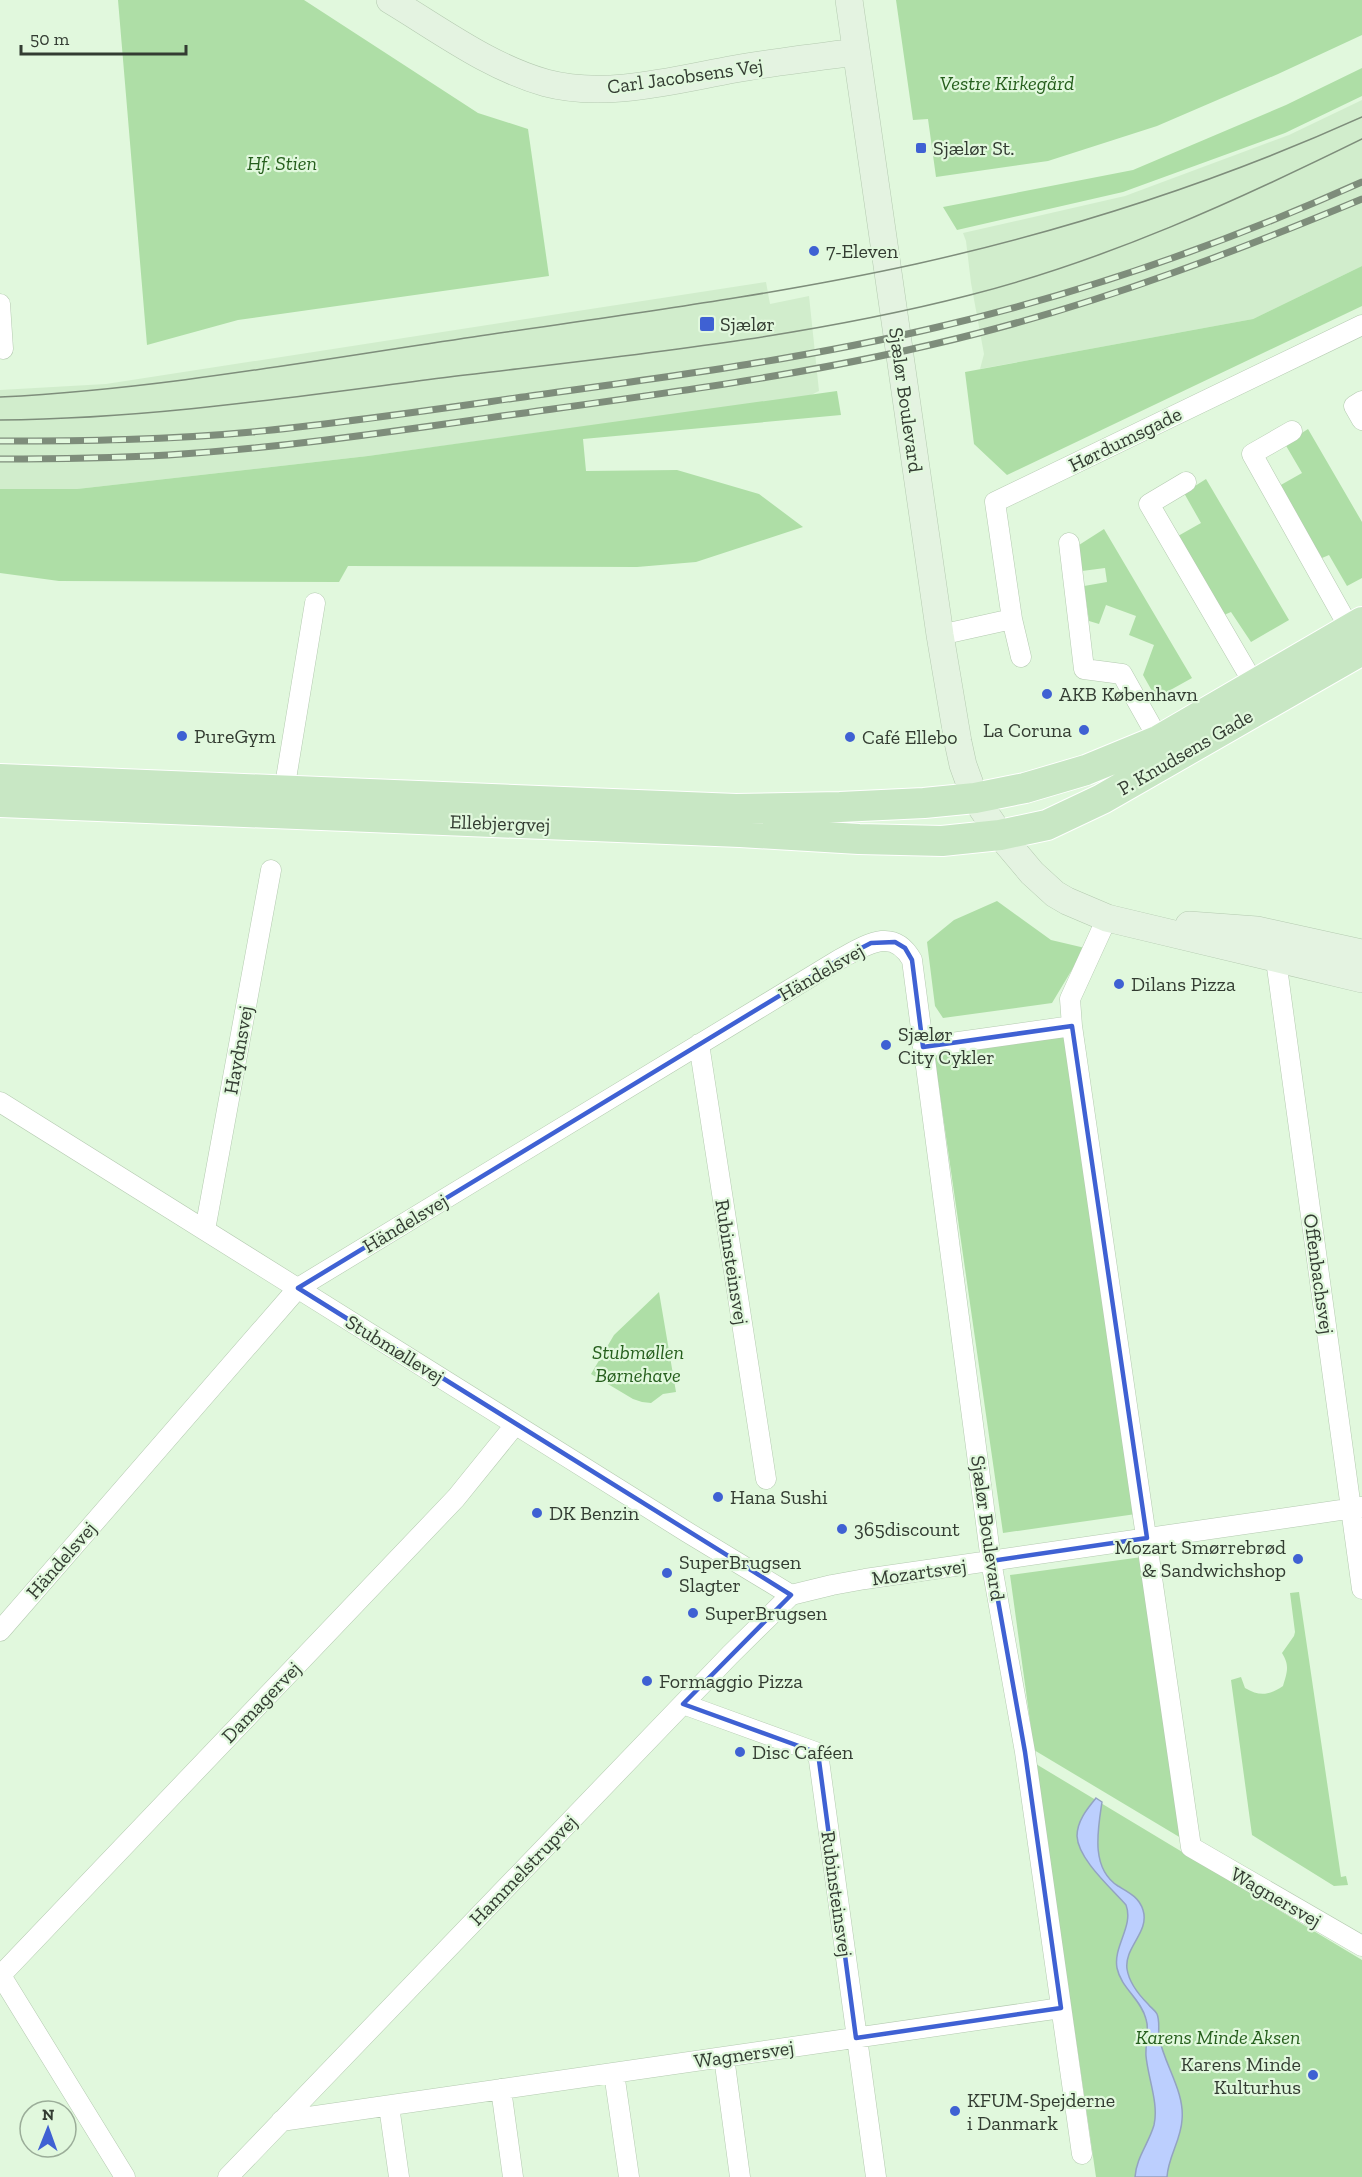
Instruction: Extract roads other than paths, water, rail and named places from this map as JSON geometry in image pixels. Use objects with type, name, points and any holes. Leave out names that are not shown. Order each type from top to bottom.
[{"type":"main road","name":"P. Knudsens Gade","points":[[975,798],[1025,788],[1086,770],[1159,740],[1254,684],[1358,633]]},
{"type":"main road","name":"P. Knudsens Gade","points":[[1000,836],[1047,825],[1102,799],[1358,633]]},
{"type":"main road","name":"Ellebjergvej","points":[[0,779],[736,808],[840,807],[975,798]]},
{"type":"main road","name":"Ellebjergvej","points":[[0,802],[870,839],[942,841],[1000,836]]},
{"type":"street","name":"Carl Jacobsens Vej","points":[[390,0],[487,60],[546,83],[586,88],[626,88],[749,66],[856,52]]},
{"type":"street","name":"Sjælør Boulevard","points":[[849,0],[940,635],[958,742],[975,798],[1000,836],[1032,873],[1055,894],[1115,920]]},
{"type":"street","points":[[0,304],[3,349]]},
{"type":"street","name":"Hørdumsgade","points":[[1022,657],[1012,618],[995,502],[1362,325]]},
{"type":"street","points":[[1362,401],[1354,406],[1362,420]]},
{"type":"street","points":[[1292,432],[1252,454],[1358,633]]},
{"type":"street","name":"P. Knudsens Gade","points":[[1186,482],[1149,504],[1254,684]]},
{"type":"street","name":"P. Knudsens Gade","points":[[1069,543],[1084,669],[1122,674],[1159,740]]},
{"type":"street","points":[[284,791],[315,603]]},
{"type":"street","points":[[940,635],[1012,618]]},
{"type":"street","name":"Haydnsvej","points":[[205,1230],[271,870]]},
{"type":"street","points":[[1115,920],[1257,930],[1362,953]]},
{"type":"street","points":[[1115,920],[1362,979]]},
{"type":"street","points":[[1115,920],[1070,999],[1072,1026],[1147,1538]]},
{"type":"street","name":"Händelsvej","points":[[0,1631],[298,1288],[840,959],[871,943],[894,942],[905,948]]},
{"type":"street","name":"Sjælør Boulevard","points":[[905,948],[912,960],[991,1561],[1025,1752],[1061,2008]]},
{"type":"street","name":"Offenbachsvej","points":[[1276,960],[1357,1507],[1362,1589]]},
{"type":"street","points":[[923,1047],[1072,1026]]},
{"type":"street","name":"Rubinsteinsvej","points":[[699,1044],[766,1479]]},
{"type":"street","name":"Stubmøllevej","points":[[0,1102],[791,1595]]},
{"type":"street","name":"Damagervej","points":[[0,1975],[456,1498],[515,1425]]},
{"type":"street","name":"Mozartsvej","points":[[791,1595],[832,1585],[1357,1507]]},
{"type":"street","name":"Wagnersvej","points":[[1147,1538],[1191,1847],[1362,1946]]},
{"type":"street","name":"Hammelstrupvej","points":[[228,2177],[683,1704],[791,1595]]},
{"type":"street","name":"Rubinsteinsvej","points":[[683,1704],[818,1753],[876,2177]]},
{"type":"street","points":[[0,1975],[125,2177]]},
{"type":"street","points":[[1061,2008],[1082,2154]]},
{"type":"street","name":"Wagnersvej","points":[[281,2121],[1061,2008]]},
{"type":"street","points":[[724,2057],[740,2177]]},
{"type":"street","points":[[614,2073],[629,2177]]},
{"type":"street","points":[[501,2090],[513,2177]]},
{"type":"street","points":[[389,2106],[399,2177]]},
{"type":"water","points":[[1096,1798],[1102,1802],[1098,1847],[1103,1869],[1118,1886],[1136,1898],[1143,1910],[1143,1925],[1127,1961],[1128,1974],[1138,1992],[1157,2014],[1159,2037],[1180,2099],[1181,2127],[1167,2177],[1135,2177],[1138,2163],[1152,2132],[1155,2117],[1146,2056],[1147,2024],[1140,2005],[1123,1982],[1117,1968],[1118,1952],[1127,1921],[1126,1905],[1096,1873],[1079,1845],[1077,1836],[1079,1825]]},
{"type":"tram line","points":[[0,397],[60,393],[237,373],[695,304],[806,286],[916,264],[1030,236],[1143,202],[1254,162],[1362,117]]},
{"type":"tram line","points":[[0,420],[112,416],[281,399],[711,345],[906,310],[1021,281],[1121,247],[1267,185],[1362,139]]},
{"type":"railway","points":[[0,441],[158,438],[220,435],[287,428],[391,416],[633,382],[837,349],[992,314],[1100,282],[1259,226],[1362,182]]},
{"type":"railway","points":[[0,459],[168,455],[297,443],[687,390],[863,360],[979,333],[1077,305],[1173,273],[1362,199]]},
{"type":"place","name":"Sjælør St.","points":[[921,148]]},
{"type":"place","name":"7-Eleven","points":[[814,251]]},
{"type":"place","name":"Sjælør","points":[[707,324]]},
{"type":"place","name":"AKB København","points":[[1047,694]]},
{"type":"place","name":"La Coruna","points":[[1084,730]]},
{"type":"place","name":"PureGym","points":[[182,736]]},
{"type":"place","name":"Café Ellebo","points":[[850,737]]},
{"type":"place","name":"Dilans Pizza","points":[[1119,984]]},
{"type":"place","name":"Sjælør City Cykler","points":[[886,1045]]},
{"type":"place","name":"Hana Sushi","points":[[718,1497]]},
{"type":"place","name":"DK Benzin","points":[[537,1513]]},
{"type":"place","name":"365discount","points":[[842,1529]]},
{"type":"place","name":"Mozart Smørrebrød & Sandwichshop","points":[[1298,1559]]},
{"type":"place","name":"SuperBrugsen Slagter","points":[[667,1573]]},
{"type":"place","name":"SuperBrugsen","points":[[693,1613]]},
{"type":"place","name":"Formaggio Pizza","points":[[647,1681]]},
{"type":"place","name":"Disc Caféen","points":[[740,1752]]},
{"type":"place","name":"Karens Minde Kulturhus","points":[[1313,2075]]},
{"type":"place","name":"KFUM-Spejderne i Danmark","points":[[955,2111]]},
{"type":"park label","name":"Vestre Kirkegård","points":[[1007,83]]},
{"type":"park label","name":"Hf. Stien","points":[[282,163]]},
{"type":"park label","name":"Stubmøllen Børnehave","points":[[638,1364]]},
{"type":"park label","name":"Karens Minde Aksen","points":[[1218,2037]]}]
